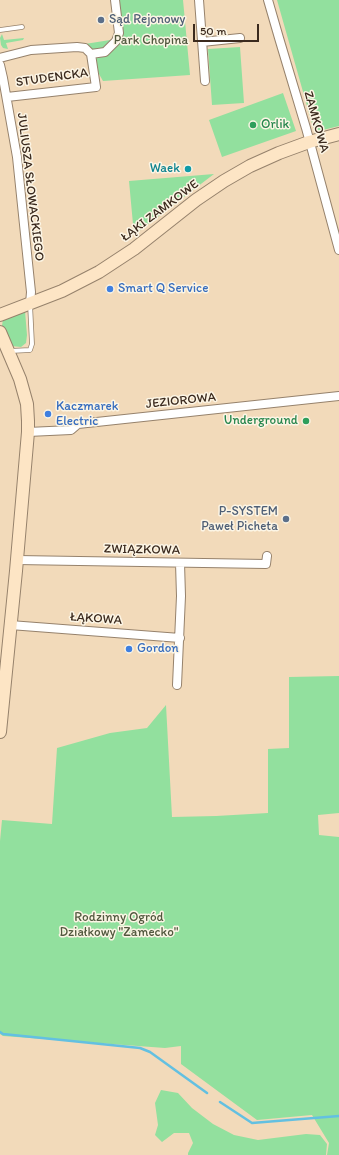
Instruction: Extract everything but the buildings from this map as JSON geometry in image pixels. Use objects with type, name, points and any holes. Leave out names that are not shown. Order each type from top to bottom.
[{"type":"street","points":[[91,54],[105,52],[116,41],[119,33],[115,0]]},
{"type":"street","points":[[198,0],[205,81]]},
{"type":"street","name":"ZAMKOWA","points":[[268,0],[339,250]]},
{"type":"street","points":[[202,42],[240,38]]},
{"type":"street","name":"STUDENCKA","points":[[0,58],[31,50],[77,47],[85,48],[91,54],[96,87],[6,96]]},
{"type":"street","name":"JULIUSZA SŁOWACKIEGO","points":[[0,65],[17,157],[31,292],[30,304]]},
{"type":"street","name":"ŁĄKI ZAMKOWE","points":[[0,315],[30,304],[99,272],[134,249],[196,200],[250,166],[309,142],[339,134]]},
{"type":"street","points":[[0,332],[20,379],[28,412],[28,432],[17,560],[0,732]]},
{"type":"street","name":"JEZIOROWA","points":[[28,432],[70,430],[78,424],[339,396]]},
{"type":"street","name":"ZWIĄZKOWA","points":[[17,560],[180,563],[266,560]]},
{"type":"street","points":[[177,685],[180,638],[180,563]]},
{"type":"street","name":"ŁĄKOWA","points":[[10,625],[180,638]]},
{"type":"lane","points":[[0,30],[22,27]]},
{"type":"lane","points":[[8,351],[30,350],[32,344],[30,304]]},
{"type":"green space","name":"Park Chopina","points":[[114,0],[183,0],[190,75],[103,81],[90,51],[85,44],[110,40],[112,42],[117,34]]},
{"type":"green space","points":[[277,0],[339,0],[339,126],[319,131],[313,127]]},
{"type":"green space","points":[[2,34],[4,40],[24,38],[23,40],[6,43],[8,49],[3,48],[1,45],[0,38]]},
{"type":"green space","points":[[240,47],[244,103],[212,105],[208,49]]},
{"type":"green space","name":"Orlik","points":[[283,93],[296,131],[222,157],[209,120]]},
{"type":"green space","points":[[214,174],[134,235],[129,181]]},
{"type":"green space","points":[[25,311],[27,335],[26,343],[21,347],[11,346],[5,337],[2,326],[3,319]]},
{"type":"green space","name":"Rodzinny Ogród Działkowy \"Zamecko\"","points":[[339,676],[339,813],[318,815],[319,835],[339,837],[339,1155],[327,1155],[329,1143],[312,1115],[257,1120],[181,1064],[181,1046],[165,1048],[3,1036],[0,1034],[0,841],[2,820],[52,824],[57,748],[110,733],[147,728],[166,705],[172,817],[268,813],[268,749],[289,748],[289,677]]},
{"type":"green space","points":[[161,1090],[178,1093],[192,1108],[213,1124],[234,1135],[258,1140],[306,1134],[320,1135],[327,1144],[326,1155],[188,1155],[193,1143],[189,1133],[174,1133],[162,1142],[155,1135],[158,1125],[155,1103]]},
{"type":"waterway","points":[[0,1032],[3,1034],[140,1048],[150,1052],[207,1093]]},
{"type":"waterway","points":[[220,1102],[252,1123],[339,1116]]},
{"type":"place","name":"Sąd Rejonowy","points":[[101,20]]},
{"type":"place","name":"Orlik","points":[[253,125]]},
{"type":"place","name":"Waek","points":[[188,169]]},
{"type":"place","name":"Smart Q Service","points":[[110,289]]},
{"type":"place","name":"Kaczmarek Electric","points":[[48,414]]},
{"type":"place","name":"Underground","points":[[306,421]]},
{"type":"place","name":"P-SYSTEM Paweł Picheta","points":[[286,519]]},
{"type":"place","name":"Gordon","points":[[129,649]]}]
